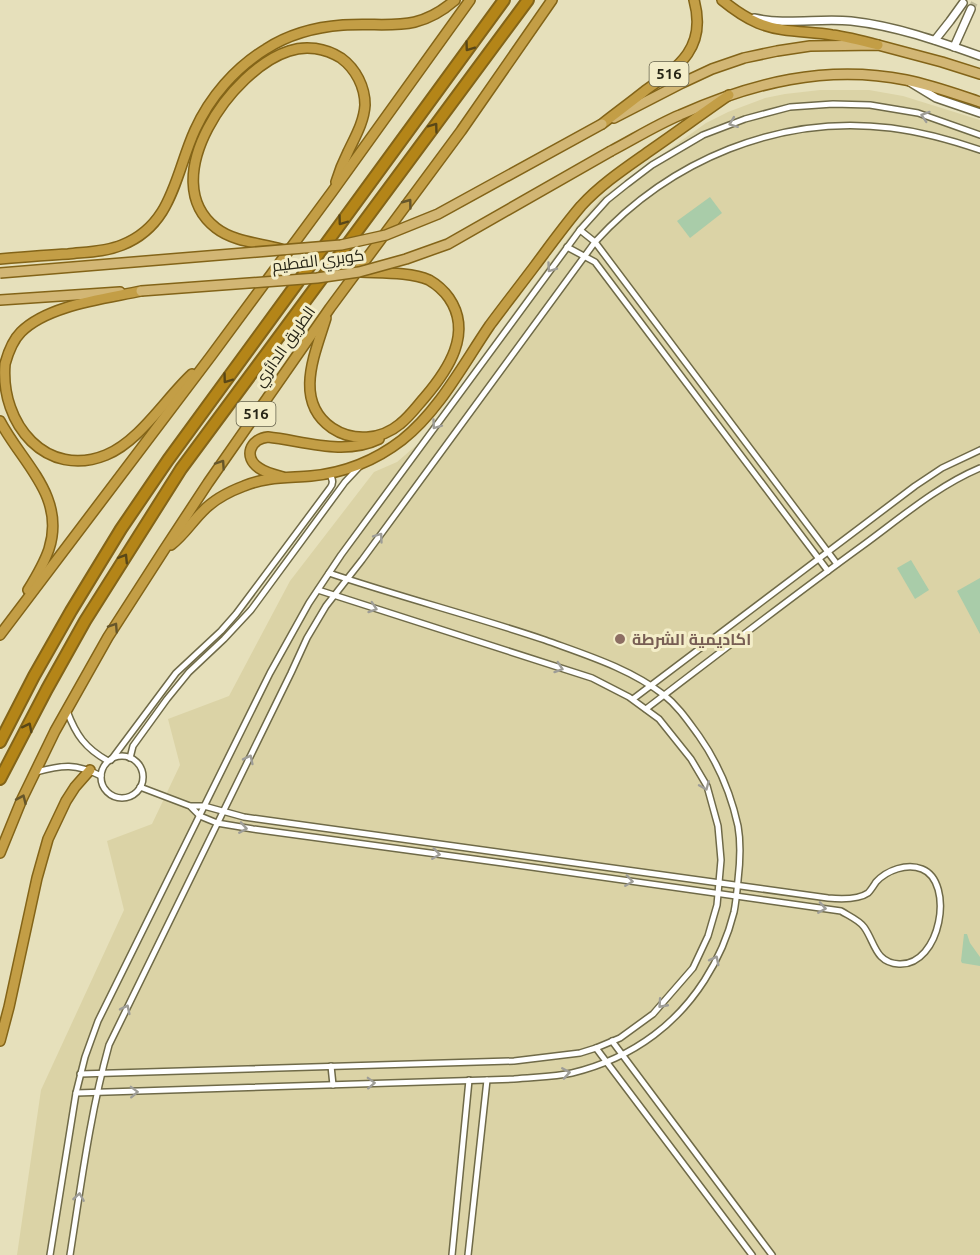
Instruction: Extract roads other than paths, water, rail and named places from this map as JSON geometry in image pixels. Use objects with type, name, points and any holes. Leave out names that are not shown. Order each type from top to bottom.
[{"type":"highway","points":[[0,259],[101,251],[121,246],[141,235],[155,222],[165,208],[194,132],[212,100],[242,66],[266,48],[297,34],[328,26],[414,23],[435,15],[455,0]]},
{"type":"highway","points":[[1,634],[211,356],[470,0]]},
{"type":"highway","name":"الطريق الدائري","points":[[0,742],[49,648],[121,529],[207,406],[504,0]]},
{"type":"highway","name":"الطريق الدائري","points":[[0,779],[85,621],[181,469],[528,0]]},
{"type":"highway","name":"الطريق الدائري","points":[[0,853],[49,742],[108,637],[164,549],[330,308],[461,131],[552,0]]},
{"type":"highway","name":"516","points":[[543,13],[560,0]]},
{"type":"highway","name":"516","points":[[602,124],[675,69],[688,54],[695,38],[698,19],[694,0]]},
{"type":"highway","points":[[722,0],[758,23],[794,32],[854,38],[878,45]]},
{"type":"highway","points":[[282,250],[235,238],[208,221],[194,192],[194,171],[210,124],[222,106],[251,74],[287,51],[299,48],[324,50],[340,58],[353,70],[360,81],[365,105],[364,117],[332,192]]},
{"type":"highway","name":"516","points":[[164,549],[178,539],[209,505],[222,496],[258,481],[328,473],[364,463],[390,449],[410,433],[453,380],[492,324],[582,205],[620,172],[729,95]]},
{"type":"highway","points":[[286,478],[264,471],[254,464],[250,455],[255,441],[268,437],[324,446],[354,446],[370,443],[399,425],[408,416],[449,364],[456,347],[459,337],[458,315],[447,295],[430,281],[409,275],[359,272]]},
{"type":"highway","points":[[141,291],[62,309],[40,318],[21,332],[9,351],[3,371],[2,386],[7,411],[17,431],[25,440],[41,452],[60,459],[81,460],[106,455],[136,434],[177,388],[211,356]]},
{"type":"highway","name":"516","points":[[330,308],[310,374],[310,395],[315,409],[325,422],[341,433],[365,438],[388,432]]},
{"type":"highway","points":[[0,421],[43,487],[53,518],[52,538],[45,558],[1,634]]},
{"type":"highway","points":[[0,1041],[48,839],[66,801],[90,770]]},
{"type":"main road","name":"كوبري الفطيم","points":[[0,273],[341,245],[386,235],[438,214],[682,83],[744,58],[777,51],[810,46],[878,45],[980,74]]},
{"type":"main road","name":"كوبري الفطيم","points":[[0,300],[317,278],[359,272],[406,260],[448,244],[678,115],[729,95],[777,81],[817,76],[877,76],[906,80],[980,102]]},
{"type":"street","points":[[935,40],[963,3]]},
{"type":"street","points":[[954,47],[971,9]]},
{"type":"street","points":[[741,14],[771,21],[828,20],[870,23],[935,40],[980,56]]},
{"type":"street","points":[[906,80],[936,98],[980,113]]},
{"type":"street","points":[[50,1255],[76,1093],[85,1057],[98,1021],[270,673],[309,603],[329,573],[580,230],[607,200],[627,184],[652,165],[703,135],[745,119],[790,107],[870,105],[918,114],[980,135]]},
{"type":"street","points":[[70,1255],[97,1093],[109,1045],[307,638],[334,595],[584,256],[629,208],[678,174],[732,147],[770,136],[821,127],[878,127],[927,134],[980,150]]},
{"type":"street","points":[[580,230],[595,243],[837,564]]},
{"type":"street","points":[[567,247],[595,262],[828,571]]},
{"type":"street","points":[[633,699],[827,551],[933,474],[958,459],[980,450]]},
{"type":"street","points":[[130,758],[133,746],[175,689],[196,664],[224,639],[250,610],[345,482],[364,463]]},
{"type":"street","points":[[646,709],[933,494],[980,468]]},
{"type":"street","points":[[109,761],[124,756],[136,761],[141,767],[143,780],[135,794],[126,798],[117,798],[108,794],[102,786],[101,776],[104,766],[176,673],[236,614],[332,485],[332,479],[328,473]]},
{"type":"street","points":[[314,510],[321,515]]},
{"type":"street","points":[[76,1093],[514,1079],[573,1072],[622,1055],[654,1035],[673,1019],[710,972],[732,917],[740,866],[738,828],[728,788],[710,751],[683,713],[664,695],[650,686],[597,658],[329,573]]},
{"type":"street","points":[[80,1074],[514,1061],[580,1053],[620,1038],[653,1014],[693,968],[708,936],[717,905],[721,860],[718,826],[707,786],[692,759],[659,719],[633,699],[592,678],[318,590]]},
{"type":"street","points":[[67,711],[84,743],[109,761]]},
{"type":"street","points":[[35,772],[62,766],[76,766],[101,776]]},
{"type":"street","points":[[140,787],[190,806],[204,806],[244,818],[846,899],[868,893],[878,880],[890,872],[906,866],[923,869],[937,885],[941,904],[937,932],[932,944],[918,960],[907,964],[896,964],[880,955],[864,927],[842,911],[217,823],[200,816],[190,806]]},
{"type":"street","points":[[612,1041],[772,1255]]},
{"type":"street","points":[[596,1048],[752,1255]]},
{"type":"street","points":[[331,1066],[333,1085]]},
{"type":"street","points":[[452,1255],[469,1080]]},
{"type":"street","points":[[468,1255],[486,1080]]},
{"type":"tunnel","points":[[971,9],[976,0]]},
{"type":"place","name":"اكاديمية الشرطة","points":[[620,639]]}]
